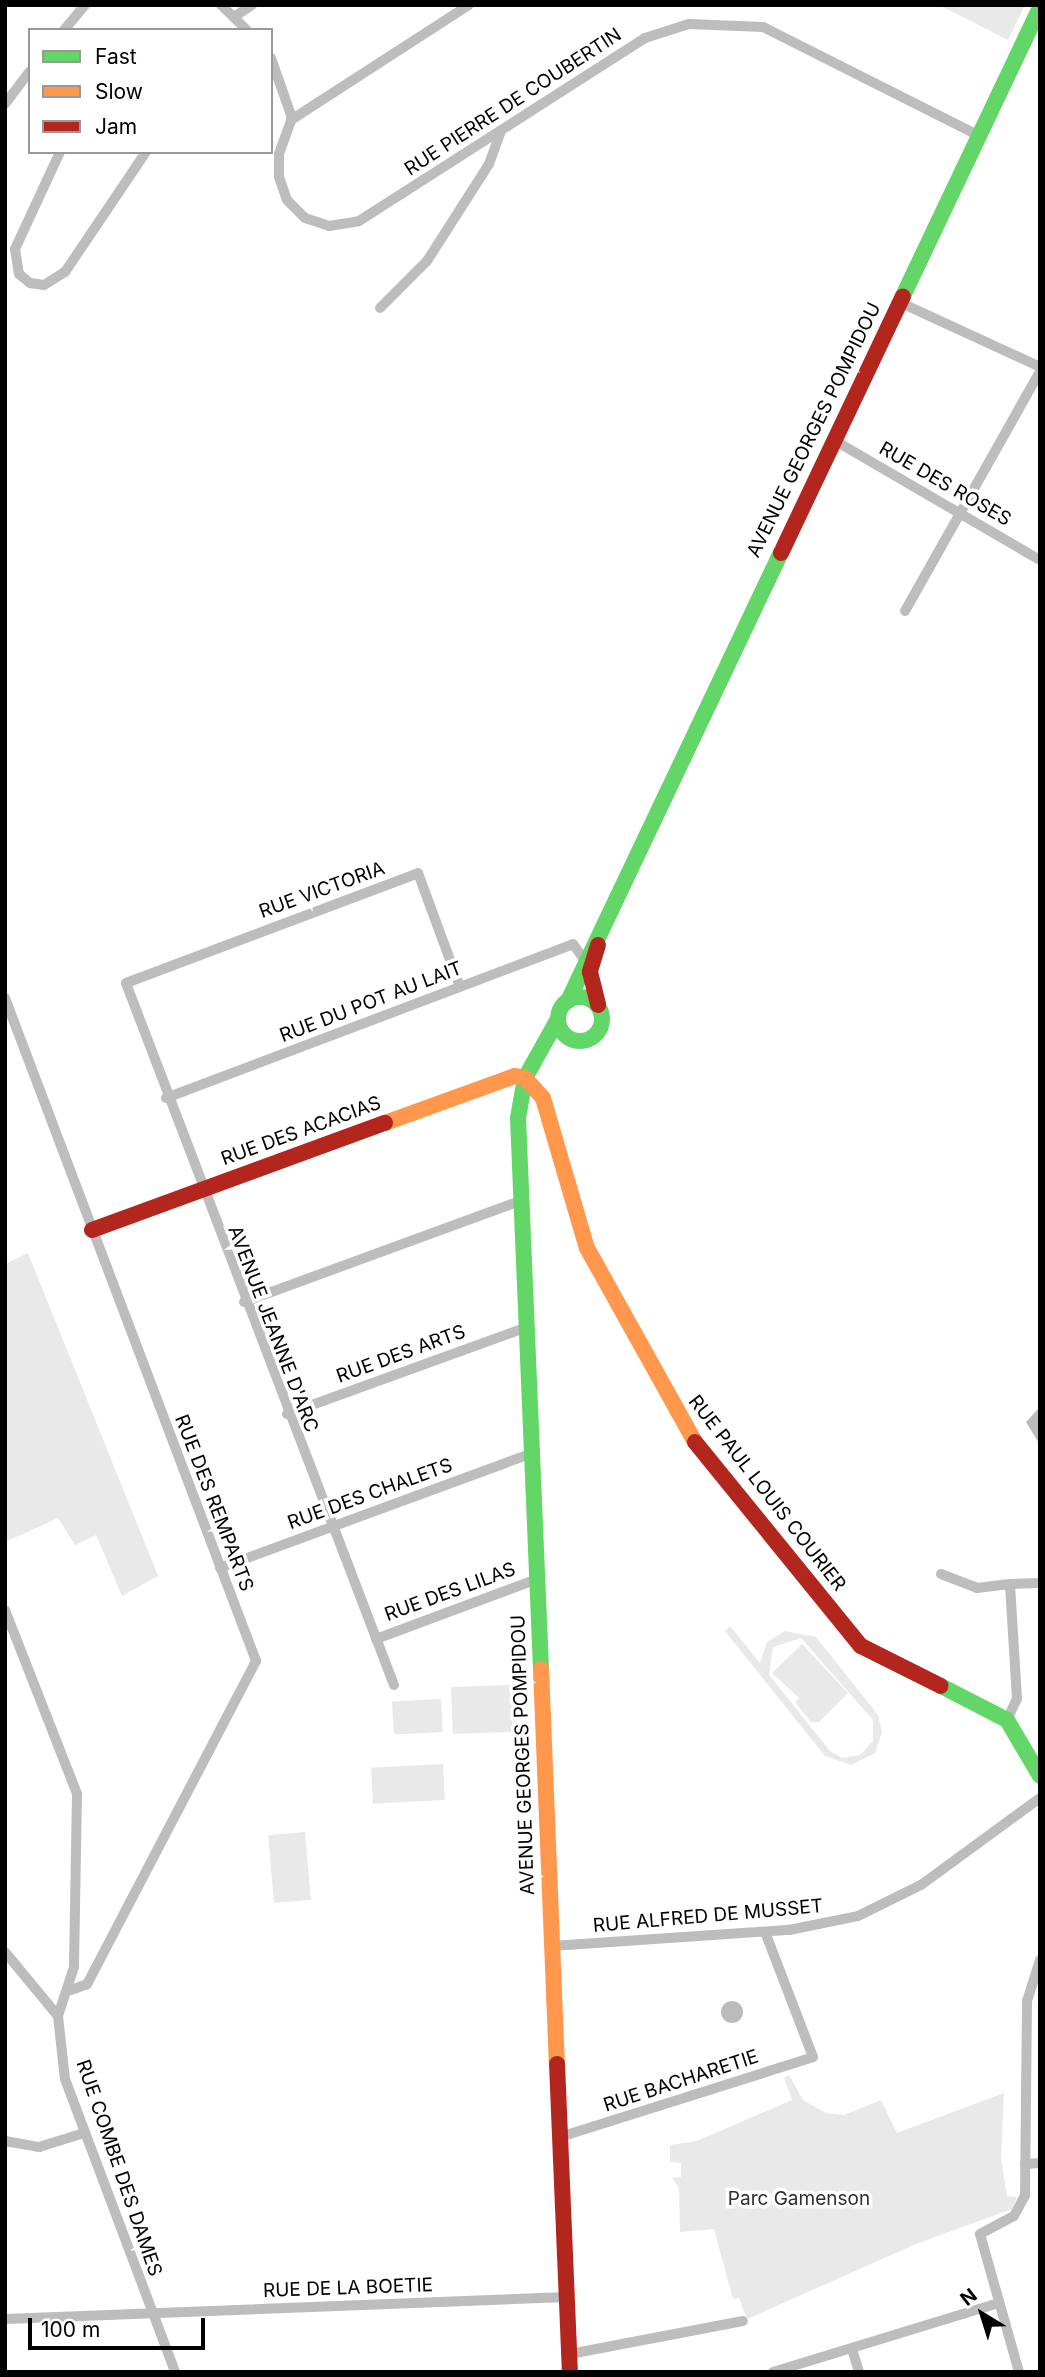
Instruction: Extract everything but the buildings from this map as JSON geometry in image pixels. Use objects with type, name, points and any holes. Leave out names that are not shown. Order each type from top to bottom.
[{"type":"main road","name":"AVENUE GEORGES POMPIDOU","points":[[568,1001],[583,958],[627,872],[1040,8]]},
{"type":"main road","name":"AVENUE GEORGES POMPIDOU","points":[[597,1005],[590,972],[627,872]]},
{"type":"main road","points":[[586,997],[597,1005],[598,1032],[573,1040],[558,1019],[568,1001],[586,997]]},
{"type":"main road","name":"AVENUE GEORGES POMPIDOU","points":[[558,1019],[530,1081],[519,1136],[570,2372]]},
{"type":"main road","name":"AVENUE GEORGES POMPIDOU","points":[[530,1081],[549,1059],[573,1040]]},
{"type":"main road","name":"RUE DES ACACIAS","points":[[92,1230],[515,1076],[530,1081]]},
{"type":"main road","name":"RUE PAUL LOUIS COURIER","points":[[530,1081],[587,1248],[689,1434],[861,1646],[1007,1720]]},
{"type":"main road","points":[[1007,1720],[1040,1776]]},
{"type":"street","points":[[66,28],[85,5]]},
{"type":"street","points":[[220,5],[245,28]]},
{"type":"street","points":[[234,17],[252,5]]},
{"type":"street","points":[[273,62],[286,89],[291,120],[469,5]]},
{"type":"street","name":"RUE PIERRE DE COUBERTIN","points":[[291,120],[279,154],[283,189],[305,218],[329,226],[359,221],[645,38],[724,21],[763,27],[980,136]]},
{"type":"street","points":[[5,104],[28,74]]},
{"type":"street","points":[[380,308],[427,261],[489,164],[501,131]]},
{"type":"street","points":[[59,154],[15,249],[19,274],[30,282],[44,285],[65,272],[145,154]]},
{"type":"street","points":[[899,302],[1040,369],[964,515],[905,611]]},
{"type":"street","name":"RUE DES ROSES","points":[[832,439],[1040,560]]},
{"type":"street","name":"RUE VICTORIA","points":[[126,983],[418,873],[460,987]]},
{"type":"street","name":"RUE DU POT AU LAIT","points":[[166,1098],[573,944],[583,958]]},
{"type":"street","name":"AVENUE JEANNE D'ARC","points":[[126,983],[201,1191],[394,1685]]},
{"type":"street","name":"RUE DES REMPARTS","points":[[5,998],[220,1568],[256,1672],[87,1984],[71,1990]]},
{"type":"street","points":[[244,1302],[523,1200]]},
{"type":"street","name":"RUE DES ARTS","points":[[287,1414],[527,1327]]},
{"type":"street","name":"RUE DES CHALETS","points":[[220,1568],[532,1453]]},
{"type":"street","points":[[941,1574],[977,1588],[1040,1583]]},
{"type":"street","name":"RUE DES LILAS","points":[[376,1639],[537,1579]]},
{"type":"street","points":[[1007,1720],[1017,1699],[1010,1584]]},
{"type":"street","points":[[5,1610],[77,1794],[71,1990],[58,2016],[5,1952]]},
{"type":"street","name":"RUE ALFRED DE MUSSET","points":[[552,1946],[765,1932],[831,1923],[879,1907],[920,1885],[1040,1798]]},
{"type":"street","name":"RUE BACHARETIE","points":[[560,2137],[813,2057],[765,1932]]},
{"type":"street","points":[[1019,2372],[980,2234],[1020,2209],[1025,2164],[1027,2001],[1040,1960]]},
{"type":"street","name":"RUE COMBE DES DAMES","points":[[58,2016],[65,2079],[175,2372]]},
{"type":"street","points":[[1026,2048],[1040,2048]]},
{"type":"street","points":[[5,2141],[39,2147],[84,2133]]},
{"type":"street","points":[[1025,2164],[1040,2163]]},
{"type":"street","name":"RUE DE LA BOETIE","points":[[5,2319],[567,2297]]},
{"type":"street","points":[[773,2372],[999,2303]]},
{"type":"street","points":[[570,2354],[743,2321]]},
{"type":"street","points":[[852,2348],[859,2372]]},
{"type":"green space","points":[[939,5],[1025,5],[1008,40]]},
{"type":"green space","points":[[28,1253],[158,1576],[122,1596],[96,1535],[75,1545],[58,1518],[5,1542],[5,1264]]},
{"type":"green space","points":[[730,1626],[760,1663],[767,1642],[785,1631],[816,1637],[878,1715],[882,1732],[875,1753],[851,1765],[825,1756],[725,1631]],"holes":[[[801,1638],[873,1720],[873,1741],[860,1755],[843,1758],[830,1751],[769,1675],[773,1647]]]},
{"type":"green space","points":[[802,1644],[848,1693],[819,1722],[811,1722],[795,1702],[799,1698],[772,1673]]},
{"type":"green space","points":[[511,1685],[513,1732],[453,1734],[451,1687]]},
{"type":"green space","points":[[441,1699],[443,1732],[394,1735],[392,1702]]},
{"type":"green space","points":[[443,1764],[445,1800],[373,1804],[371,1768]]},
{"type":"green space","points":[[305,1832],[311,1900],[274,1903],[268,1835]]},
{"type":"green space","name":"Parc Gamenson","points":[[789,2075],[803,2100],[826,2113],[844,2115],[881,2100],[897,2133],[1004,2093],[1001,2158],[1007,2196],[1017,2197],[1012,2209],[916,2244],[747,2319],[739,2298],[733,2299],[714,2229],[680,2232],[679,2188],[672,2178],[681,2177],[681,2163],[670,2162],[670,2145],[697,2141],[792,2100],[784,2078]]},
{"type":"shaded area","points":[[1040,1407],[1040,1445],[1026,1422]]},
{"type":"shaded area","points":[[732,2001],[742,2008],[743,2012],[736,2022],[732,2023],[722,2016],[721,2012],[728,2002]]},
{"type":"traffic: fast","points":[[903,296],[1040,8]]},
{"type":"traffic: fast","points":[[568,1001],[781,553]]},
{"type":"traffic: fast","points":[[580,997],[595,1004],[602,1019],[595,1034],[580,1041],[565,1034],[558,1019],[565,1004],[580,997]]},
{"type":"traffic: fast","points":[[541,1669],[518,1118],[525,1078],[558,1019]]},
{"type":"traffic: fast","points":[[941,1686],[1007,1720],[1040,1776]]},
{"type":"traffic: slow","points":[[385,1123],[515,1076],[525,1078],[543,1098],[587,1248],[695,1442]]},
{"type":"traffic: slow","points":[[541,1669],[557,2064]]},
{"type":"traffic: jam","points":[[781,553],[903,296]]},
{"type":"traffic: jam","points":[[598,945],[590,972],[598,1005]]},
{"type":"traffic: jam","points":[[92,1230],[385,1123]]},
{"type":"traffic: jam","points":[[695,1442],[861,1646],[941,1686]]},
{"type":"traffic: jam","points":[[557,2064],[570,2372]]}]
